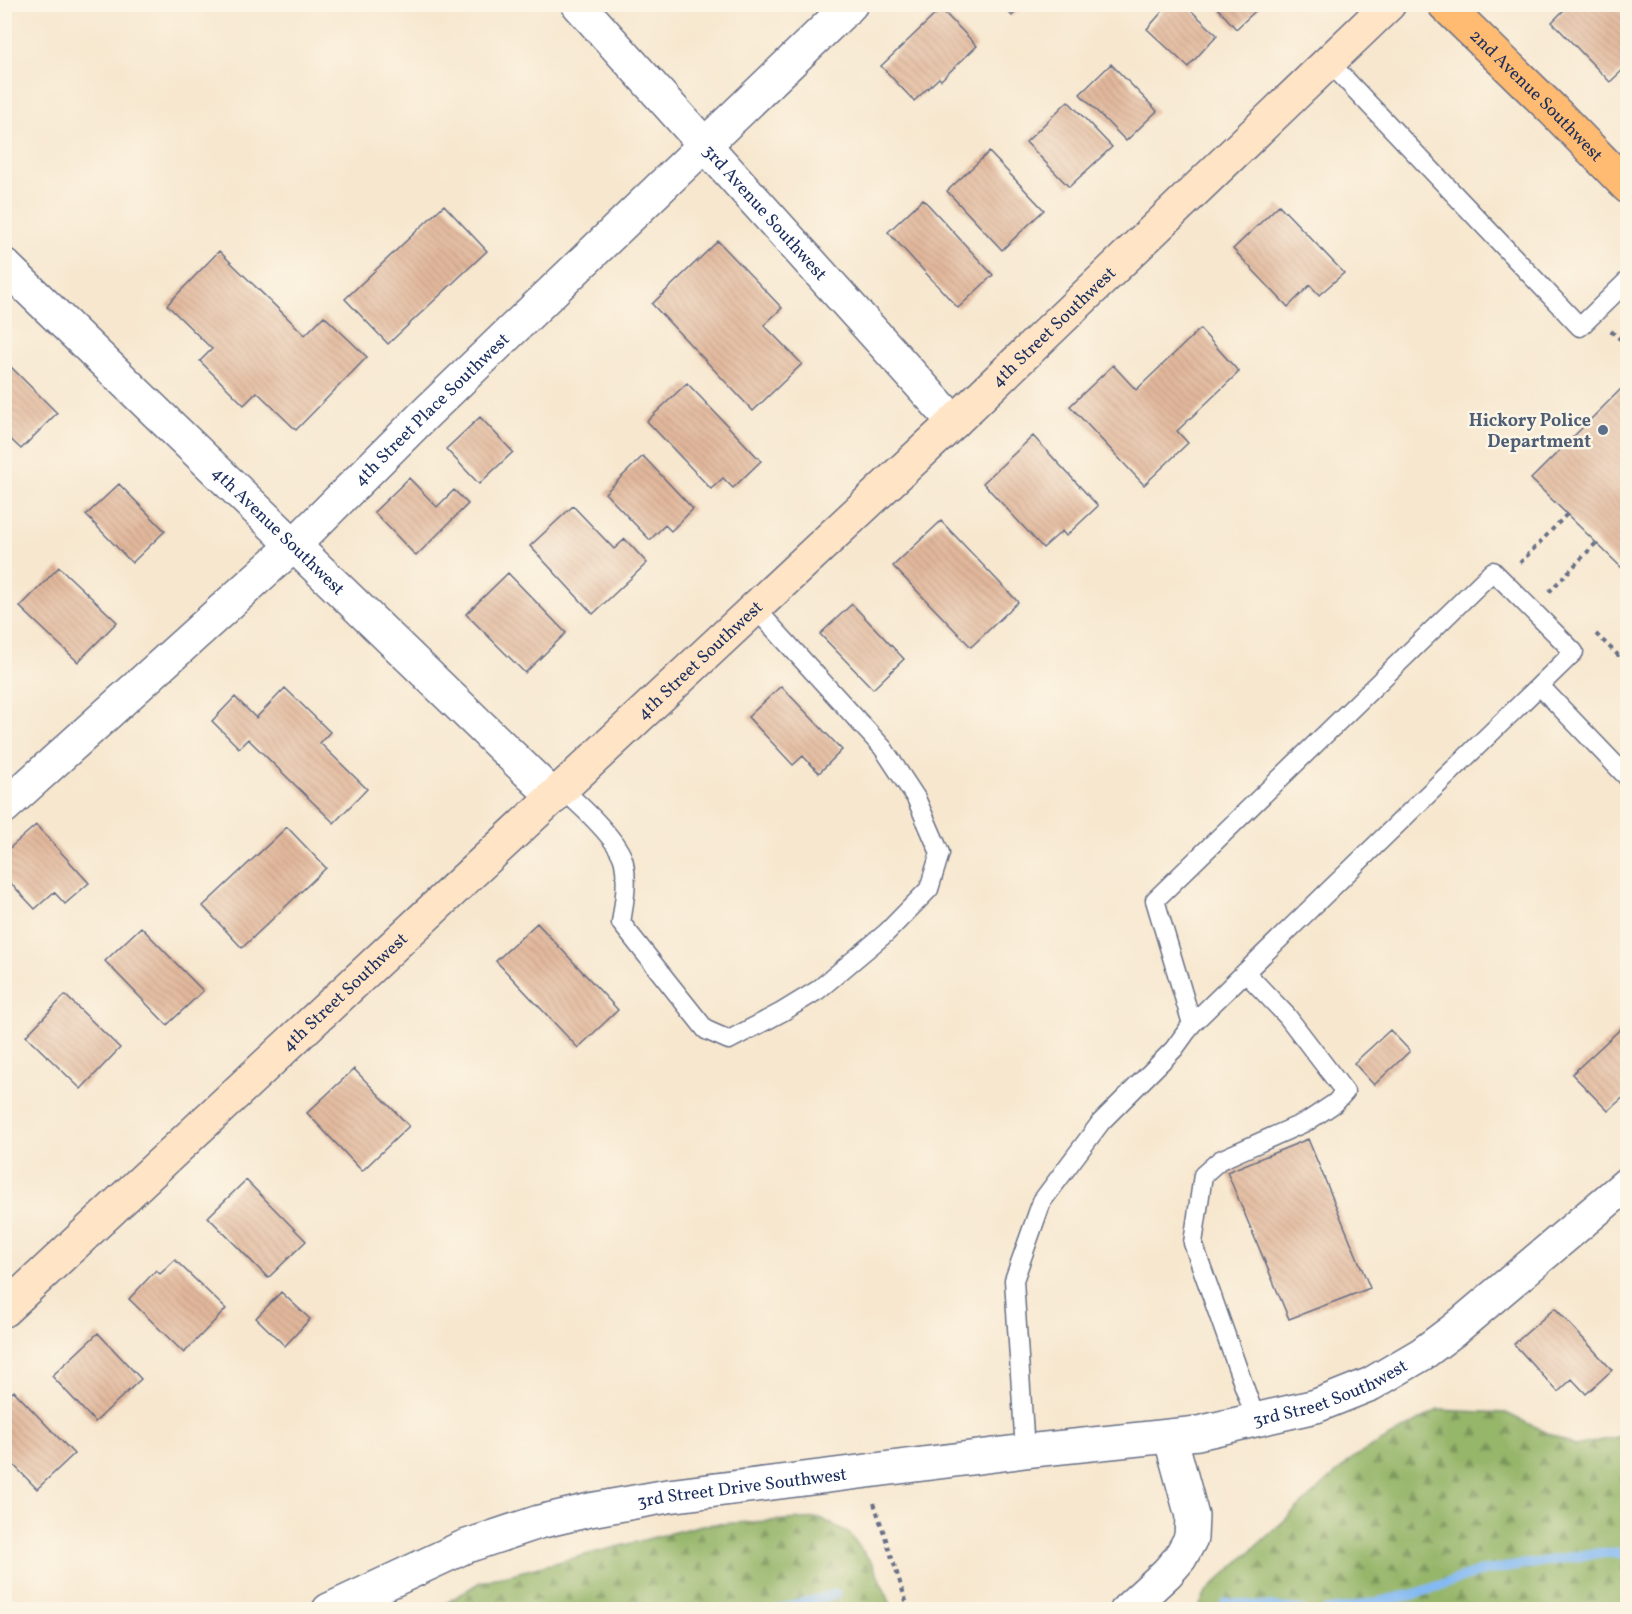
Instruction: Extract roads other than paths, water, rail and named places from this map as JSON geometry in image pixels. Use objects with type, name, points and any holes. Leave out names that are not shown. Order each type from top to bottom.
[{"type":"main road","name":"4th Street Southwest","points":[[4,1310],[954,422],[1389,4]]},
{"type":"main road","name":"2nd Avenue Southwest","points":[[1444,4],[1628,187]]},
{"type":"street","name":"3rd Avenue Southwest","points":[[578,4],[954,422]]},
{"type":"street","name":"4th Street Place Southwest","points":[[4,807],[294,545],[424,415],[851,4]]},
{"type":"street","name":"4th Avenue Southwest","points":[[4,265],[294,545],[558,793]]},
{"type":"street","name":"3rd Street Southwest","points":[[1170,1436],[1198,1433],[1256,1420],[1327,1401],[1371,1384],[1422,1354],[1454,1330],[1628,1183]]},
{"type":"street","name":"3rd Street Drive Southwest","points":[[329,1610],[464,1547],[539,1522],[590,1510],[668,1496],[1025,1451],[1170,1436]]},
{"type":"street","points":[[1127,1610],[1167,1573],[1180,1558],[1191,1538],[1192,1516],[1170,1436]]},
{"type":"lane","points":[[1329,62],[1580,327],[1628,280]]},
{"type":"lane","points":[[1025,1451],[1014,1280],[1042,1201],[1101,1122],[1174,1049],[1192,1024],[1574,652],[1493,571],[1155,900],[1192,1024]]},
{"type":"lane","points":[[558,793],[602,827],[624,860],[626,887],[621,923],[706,1030],[729,1040],[818,990],[886,933],[929,889],[940,853],[916,798],[883,748],[756,608]]},
{"type":"lane","points":[[1540,686],[1628,778]]},
{"type":"lane","points":[[1245,972],[1287,1016],[1345,1092],[1335,1103],[1308,1121],[1220,1160],[1203,1174],[1193,1243],[1256,1420]]},
{"type":"waterway","points":[[1327,1610],[1344,1609],[1415,1594],[1479,1572],[1598,1553],[1628,1553]]},
{"type":"waterway","points":[[777,1610],[836,1594]]},
{"type":"waterway","points":[[1225,1603],[1301,1610]]},
{"type":"place","name":"Hickory Police Department","points":[[1603,430]]}]
